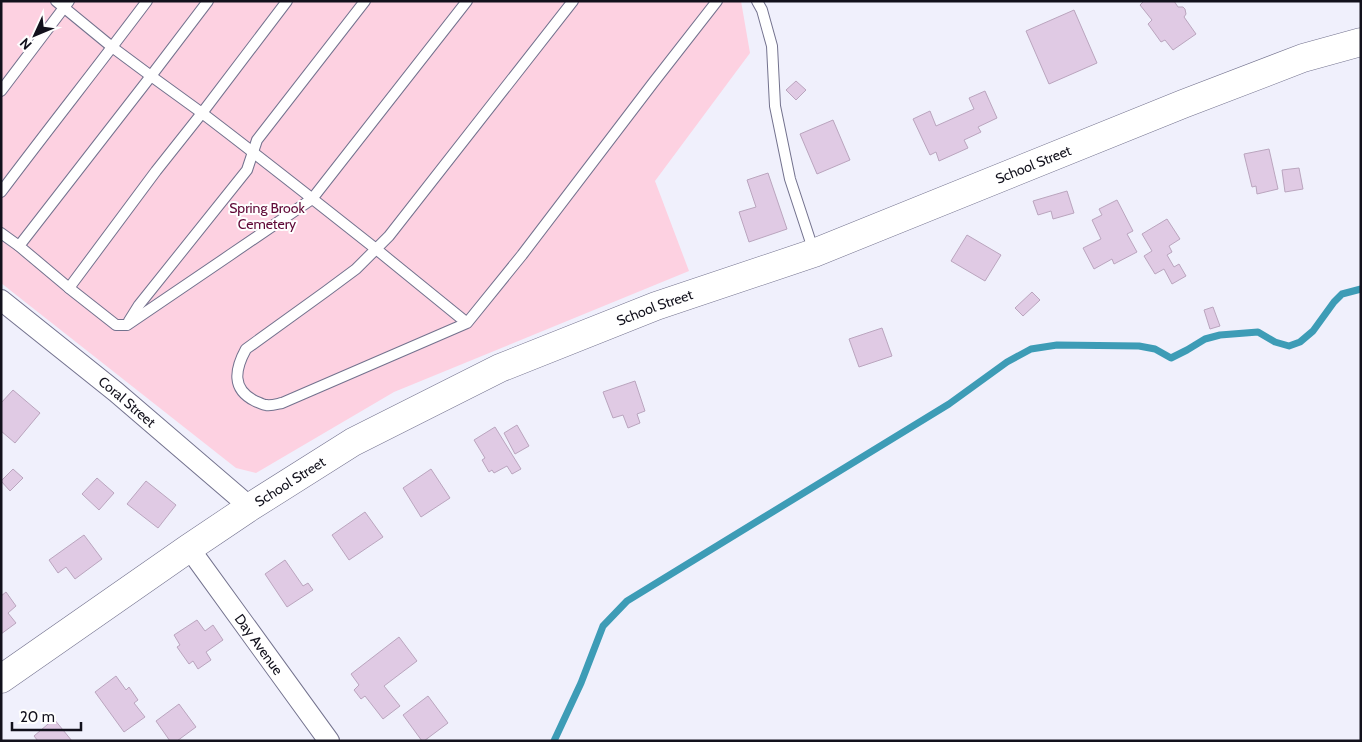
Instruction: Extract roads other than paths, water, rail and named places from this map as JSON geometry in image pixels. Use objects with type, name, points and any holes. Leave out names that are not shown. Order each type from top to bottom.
[{"type":"main road","name":"School Street","points":[[1,679],[189,548],[353,442],[500,368],[656,306],[814,253],[1192,100],[1304,58],[1361,42]]},
{"type":"street","name":"Coral Street","points":[[1,300],[116,392],[250,507]]},
{"type":"street","name":"Day Avenue","points":[[189,548],[329,741]]},
{"type":"lane","points":[[1,192],[147,1]]},
{"type":"lane","points":[[19,246],[208,1]]},
{"type":"lane","points":[[69,288],[287,1]]},
{"type":"lane","points":[[127,324],[247,170],[257,140],[365,1]]},
{"type":"lane","points":[[1,232],[116,325],[127,324],[312,198],[467,1]]},
{"type":"lane","points":[[573,1],[389,236],[356,269],[246,349],[239,363],[236,378],[241,388],[250,398],[265,406],[282,403],[468,323],[717,1]]},
{"type":"lane","points":[[757,1],[762,10],[772,46],[776,106],[790,179],[814,253]]},
{"type":"lane","points":[[1,91],[63,3],[112,47],[254,152],[468,323]]},
{"type":"waterway","points":[[554,741],[581,683],[603,626],[627,601],[949,404],[1007,362],[1031,349],[1057,345],[1139,346],[1155,349],[1171,358],[1205,339],[1220,335],[1258,332],[1275,342],[1289,346],[1300,342],[1313,331],[1342,294],[1361,289]]},
{"type":"park label","name":"Spring Brook Cemetery","points":[[267,216]]}]
